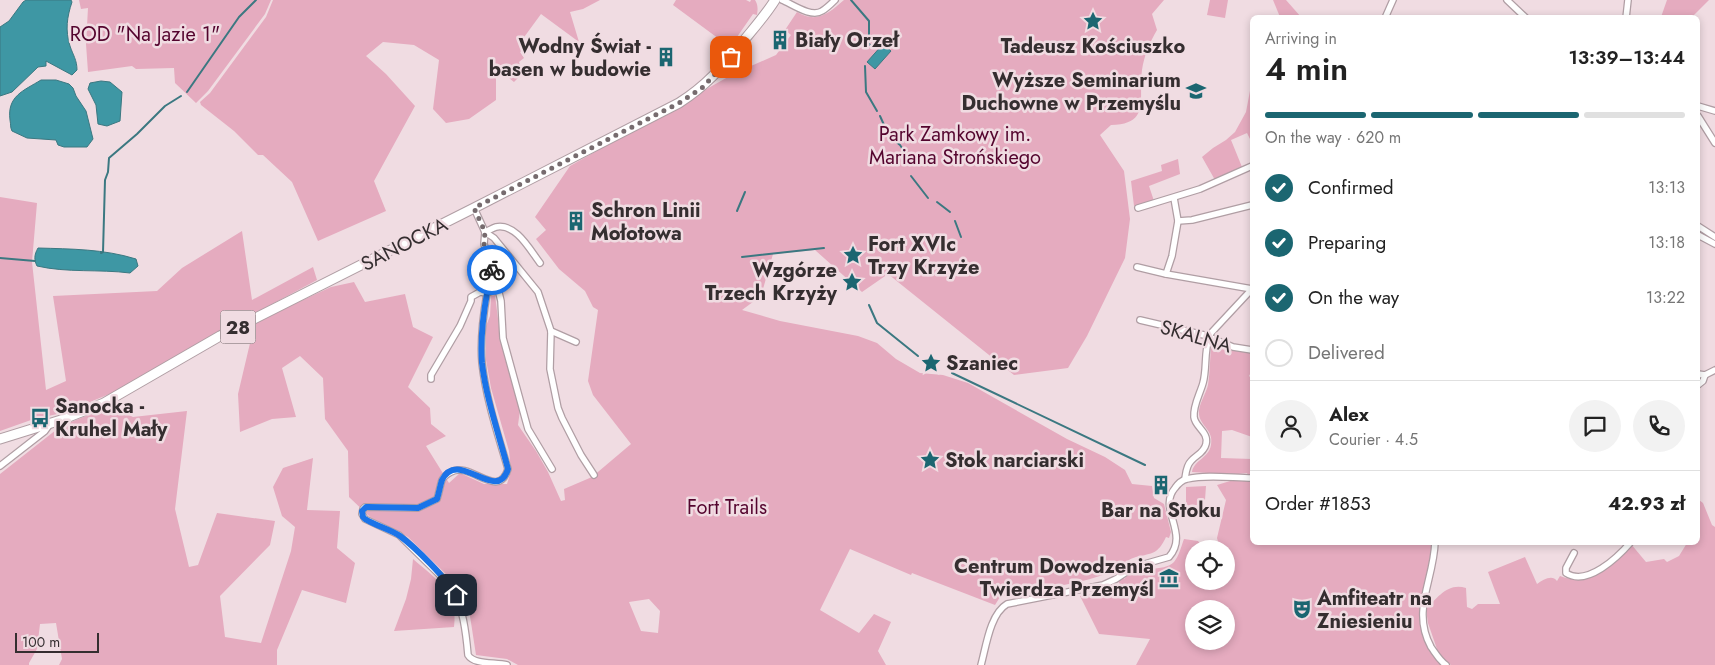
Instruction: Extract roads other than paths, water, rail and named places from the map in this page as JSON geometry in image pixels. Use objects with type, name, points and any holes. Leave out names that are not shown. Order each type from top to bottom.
[{"type":"main road","name":"SANOCKA","points":[[0,439],[50,424],[104,403],[220,336],[679,103],[702,88],[723,67],[775,0]]},
{"type":"street","points":[[782,0],[816,13],[822,11],[835,0]]},
{"type":"street","points":[[1386,15],[1393,0]]},
{"type":"street","points":[[1507,0],[1523,15]]},
{"type":"street","points":[[1626,15],[1628,0]]},
{"type":"street","points":[[1700,107],[1715,111]]},
{"type":"street","points":[[1700,119],[1715,142]]},
{"type":"street","points":[[1138,208],[1200,189],[1250,167]]},
{"type":"street","points":[[1166,274],[1172,256],[1178,221],[1174,198]]},
{"type":"street","points":[[1178,221],[1192,220],[1250,205]]},
{"type":"street","points":[[474,208],[485,232],[484,244],[492,291],[482,336],[482,364],[508,469],[506,475],[495,482],[459,469],[446,474],[442,480],[437,499],[418,508],[366,507],[362,511],[365,519],[399,535],[452,587],[465,626],[470,660],[476,663],[496,662],[507,665]]},
{"type":"street","points":[[485,232],[496,227],[513,231],[520,236],[540,263]]},
{"type":"street","points":[[1700,228],[1715,241]]},
{"type":"street","points":[[485,232],[494,238],[538,292],[551,331],[550,369],[558,408],[581,455],[594,475]]},
{"type":"street","points":[[1700,236],[1715,241]]},
{"type":"street","points":[[1138,267],[1166,274],[1250,289]]},
{"type":"street","points":[[431,379],[431,375],[460,326],[471,297],[480,292],[492,291]]},
{"type":"street","points":[[492,291],[501,301],[503,338],[528,429],[552,469]]},
{"type":"street","points":[[981,665],[994,618],[1000,609],[1007,604],[1103,585],[1116,580],[1134,567],[1169,557],[1177,538],[1169,496],[1185,479],[1187,467],[1206,444],[1204,433],[1194,419],[1194,414],[1196,400],[1203,382],[1209,338],[1211,332],[1250,291]]},
{"type":"street","name":"SKALNA","points":[[1140,320],[1200,334],[1233,347],[1250,350]]},
{"type":"street","points":[[551,331],[576,342]]},
{"type":"street","points":[[1700,374],[1705,375],[1715,370]]},
{"type":"street","points":[[1700,383],[1705,375]]},
{"type":"street","points":[[0,466],[45,431],[50,424]]},
{"type":"street","points":[[1185,479],[1250,478]]},
{"type":"street","points":[[1435,545],[1434,560],[1422,606],[1423,624],[1430,644],[1438,658],[1446,665]]},
{"type":"street","points":[[1574,553],[1566,568],[1566,573],[1570,576],[1588,575],[1605,567],[1618,557],[1628,545]]},
{"type":"street","points":[[465,665],[470,660]]},
{"type":"water","points":[[26,0],[71,0],[67,24],[70,46],[76,60],[77,70],[72,75],[46,61],[46,66],[38,67],[12,92],[0,96],[0,27],[9,21]]},
{"type":"water","points":[[883,44],[891,51],[875,69],[867,62]]},
{"type":"water","points":[[41,80],[56,80],[69,84],[73,88],[86,111],[93,139],[87,147],[64,147],[58,145],[56,140],[27,138],[12,131],[11,105],[22,91]]},
{"type":"water","points":[[110,82],[122,92],[120,121],[107,126],[98,124],[96,105],[88,89],[90,83]]},
{"type":"water","points":[[38,248],[112,253],[136,259],[138,266],[130,273],[48,268],[37,266],[35,262]]},
{"type":"waterway","points":[[187,92],[239,17],[256,0]]},
{"type":"waterway","points":[[851,0],[869,21],[869,44],[872,47]]},
{"type":"waterway","points":[[865,66],[866,92],[877,111]]},
{"type":"waterway","points":[[101,253],[103,252],[105,180],[108,172],[109,158],[165,106],[181,96]]},
{"type":"waterway","points":[[880,116],[889,136],[900,145],[908,157]]},
{"type":"waterway","points":[[911,176],[928,198]]},
{"type":"waterway","points":[[737,211],[745,192]]},
{"type":"waterway","points":[[937,202],[950,212]]},
{"type":"waterway","points":[[955,221],[961,237]]},
{"type":"waterway","points":[[742,257],[824,248]]},
{"type":"waterway","points":[[0,258],[35,261]]},
{"type":"waterway","points":[[869,305],[877,323],[918,356]]},
{"type":"waterway","points":[[952,373],[1145,465]]},
{"type":"place","name":"Tadeusz Kościuszko","points":[[1093,21]]},
{"type":"place","name":"Biały Orzeł","points":[[780,40]]},
{"type":"place","name":"Wodny Świat - basen w budowie","points":[[666,57]]},
{"type":"place","name":"Wyższe Seminarium Duchowne w Przemyślu","points":[[1196,91]]},
{"type":"place","name":"Schron Linii Mołotowa","points":[[576,221]]},
{"type":"place","name":"Fort XVIc Trzy Krzyże","points":[[853,255]]},
{"type":"place","name":"Wzgórze Trzech Krzyży","points":[[852,282]]},
{"type":"place","name":"Szaniec","points":[[931,363]]},
{"type":"place","name":"Sanocka - Kruhel Mały","points":[[40,418]]},
{"type":"place","name":"Stok narciarski","points":[[930,460]]},
{"type":"place","name":"Bar na Stoku","points":[[1161,485]]},
{"type":"place","name":"Centrum Dowodzenia Twierdza Przemyśl","points":[[1169,578]]},
{"type":"place","name":"Amfiteatr na Zniesieniu","points":[[1302,609]]},
{"type":"park label","name":"ROD \"Na Jazie 1\"","points":[[145,34]]},
{"type":"park label","name":"Park Zamkowy im. Mariana Strońskiego","points":[[955,146]]},
{"type":"park label","name":"Fort Trails","points":[[727,507]]}]
